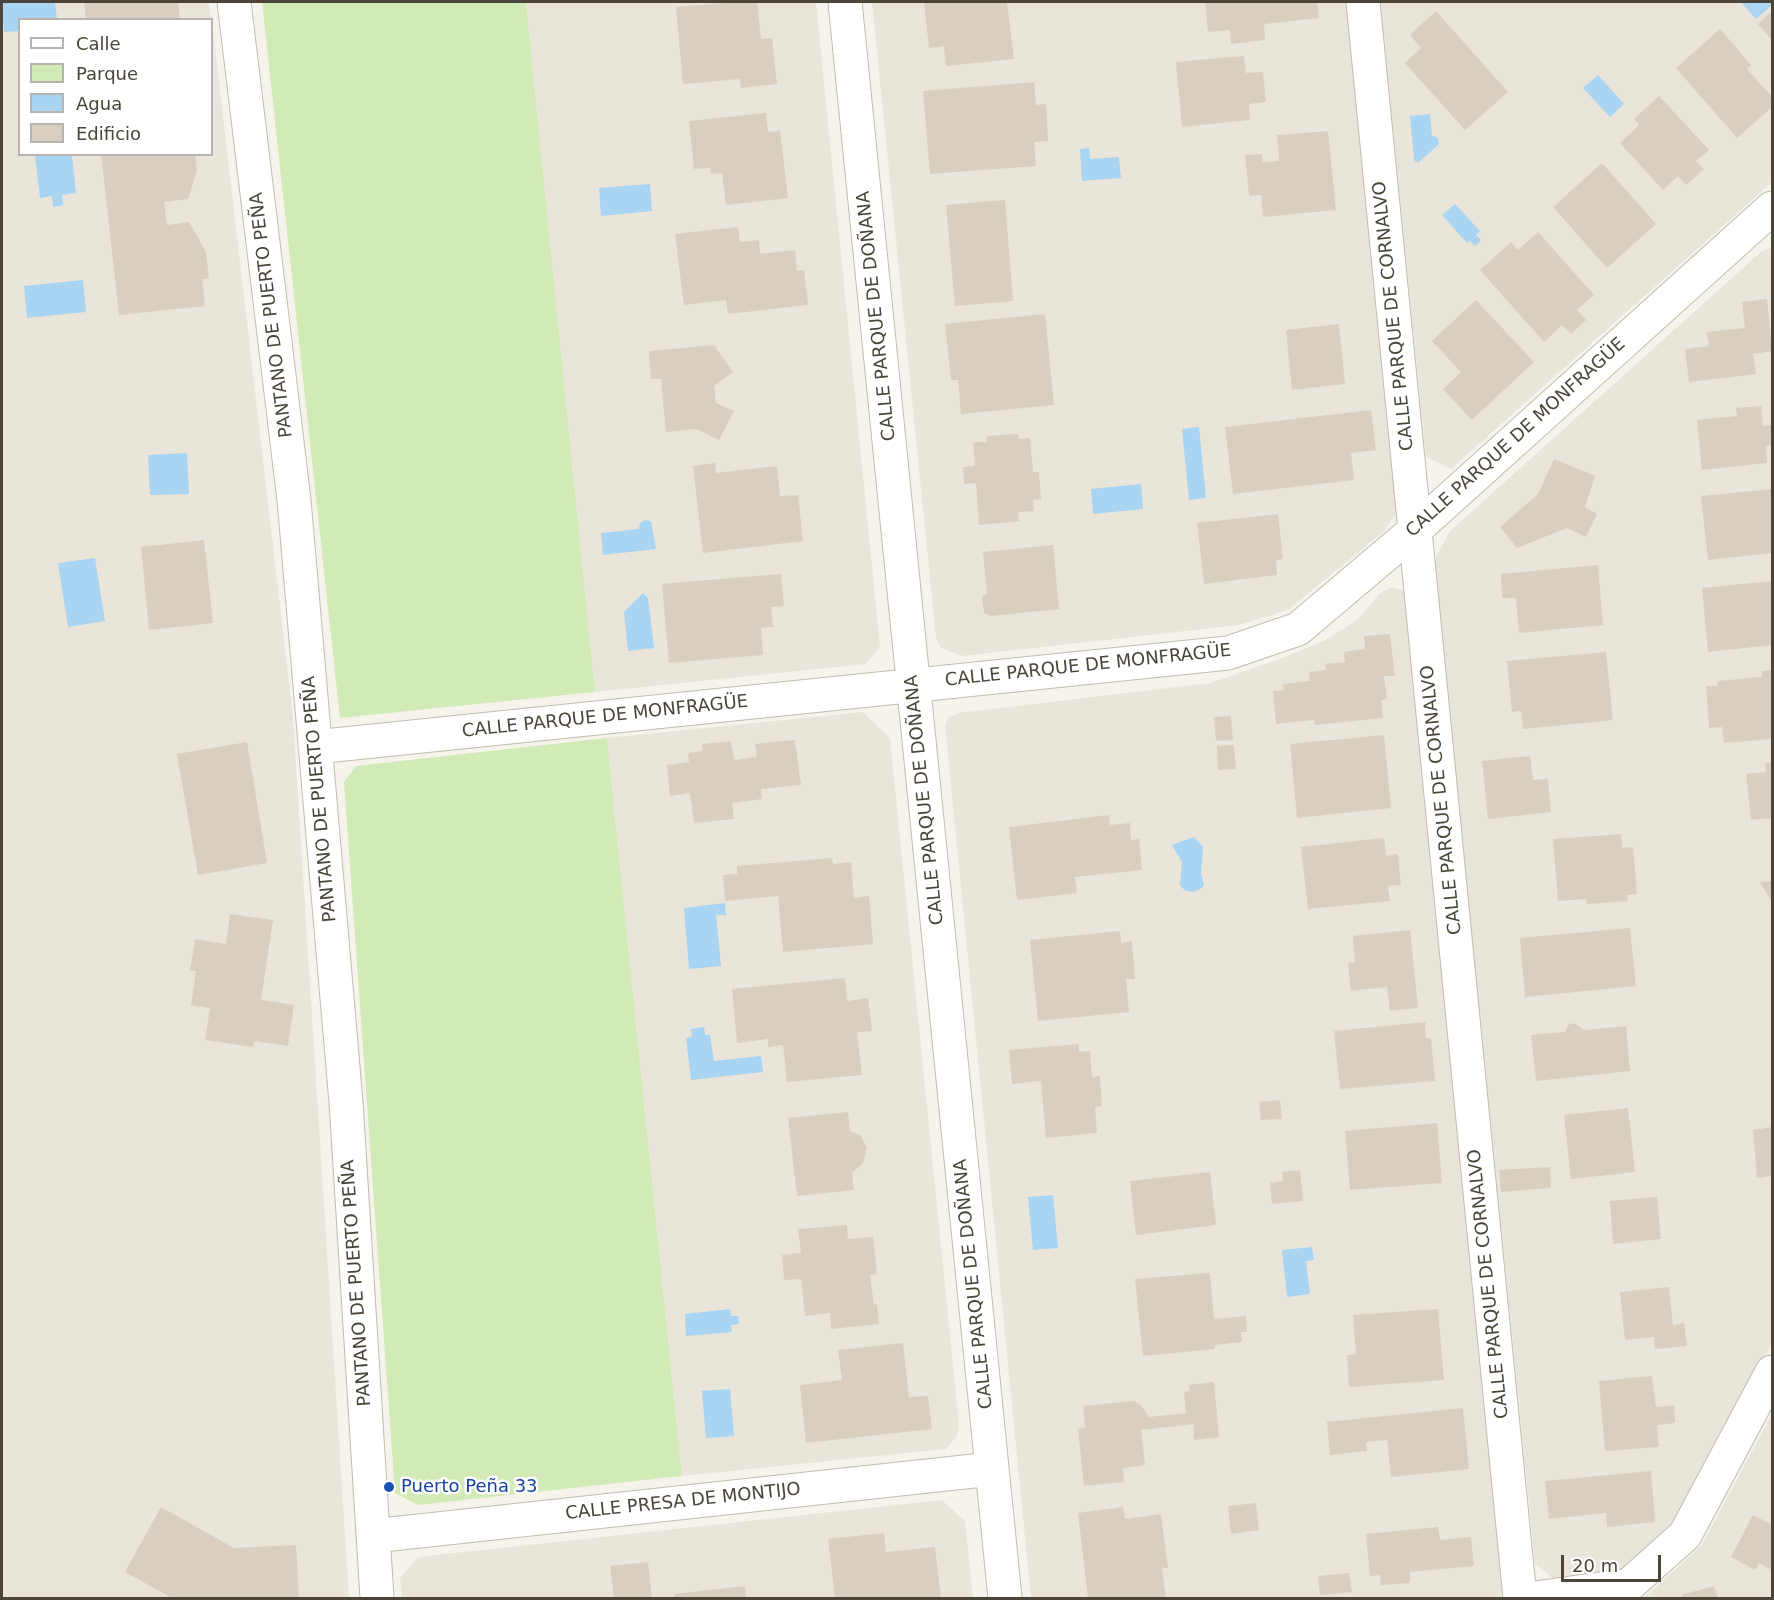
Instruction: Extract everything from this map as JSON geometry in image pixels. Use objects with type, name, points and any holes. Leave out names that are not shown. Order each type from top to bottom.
[{"type":"street","name":"PANTANO DE PUERTO PEÑA","points":[[234,2],[294,500],[346,1101],[377,1599]]},
{"type":"street","name":"CALLE PARQUE DE DOÑANA","points":[[845,2],[1005,1599]]},
{"type":"street","name":"CALLE PARQUE DE CORNALVO","points":[[1363,2],[1520,1599]]},
{"type":"street","name":"CALLE PARQUE DE MONFRAGÜE","points":[[315,747],[1228,653],[1298,629],[1415,530],[1773,208]]},
{"type":"street","points":[[1535,1599],[1629,1585],[1685,1535],[1773,1372]]},
{"type":"street","name":"CALLE PRESA DE MONTIJO","points":[[373,1536],[992,1469]]},
{"type":"shaded area","points":[[2,2],[209,2],[211,18],[18,18],[18,156],[213,156],[213,31],[293,718],[349,1598],[2,1598]]},
{"type":"shaded area","points":[[526,2],[816,2],[880,647],[866,664],[595,692]]},
{"type":"shaded area","points":[[872,2],[1350,2],[1400,507],[1384,531],[1288,610],[1239,625],[962,656],[941,648],[936,638]]},
{"type":"shaded area","points":[[1380,2],[1772,2],[1772,182],[1451,469],[1426,457]]},
{"type":"shaded area","points":[[1772,247],[1772,1344],[1675,1524],[1622,1574],[1558,1583],[1535,1563],[1434,562],[1449,532],[1762,251]]},
{"type":"shaded area","points":[[1391,587],[1404,591],[1408,607],[1506,1598],[1031,1598],[945,725],[949,717],[958,713],[1210,683],[1280,659],[1328,639],[1358,619],[1379,594]]},
{"type":"shaded area","points":[[863,712],[890,738],[959,1425],[957,1436],[946,1449],[682,1476],[607,738]]},
{"type":"shaded area","points":[[1772,1414],[1772,1598],[1644,1598],[1702,1545]]},
{"type":"shaded area","points":[[942,1500],[965,1521],[973,1598],[402,1598],[400,1578],[418,1557]]},
{"type":"green space","points":[[262,2],[526,2],[595,692],[340,718]]},
{"type":"green space","points":[[607,738],[682,1476],[418,1505],[395,1493],[344,782],[356,766]]},
{"type":"water","points":[[55,2],[57,18],[18,18],[18,31],[4,32],[2,3]]},
{"type":"water","points":[[1741,2],[1771,2],[1772,5],[1756,19]]},
{"type":"water","points":[[1598,75],[1624,104],[1610,117],[1583,88]]},
{"type":"water","points":[[1430,114],[1432,136],[1437,137],[1439,144],[1418,163],[1414,160],[1410,116]]},
{"type":"water","points":[[1089,148],[1090,159],[1119,157],[1121,178],[1082,181],[1080,149]]},
{"type":"water","points":[[35,156],[72,156],[76,193],[62,195],[63,205],[53,207],[52,196],[40,198]]},
{"type":"water","points":[[650,184],[652,211],[601,216],[599,188]]},
{"type":"water","points":[[1455,204],[1480,231],[1476,235],[1481,240],[1475,246],[1470,241],[1467,243],[1442,215]]},
{"type":"water","points":[[83,280],[86,312],[27,318],[24,286]]},
{"type":"water","points":[[1199,427],[1206,498],[1189,500],[1182,429]]},
{"type":"water","points":[[187,453],[189,494],[150,495],[148,455]]},
{"type":"water","points":[[1141,484],[1143,509],[1093,514],[1091,489]]},
{"type":"water","points":[[645,520],[651,521],[656,549],[603,555],[601,533],[639,529],[640,523]]},
{"type":"water","points":[[95,558],[105,621],[68,627],[58,563]]},
{"type":"water","points":[[643,593],[648,598],[654,648],[628,651],[624,612]]},
{"type":"water","points":[[1194,837],[1203,847],[1201,873],[1204,885],[1192,892],[1180,885],[1182,862],[1172,845]]},
{"type":"water","points":[[725,903],[726,916],[716,914],[721,966],[689,969],[684,908]]},
{"type":"water","points":[[704,1027],[705,1035],[710,1035],[714,1061],[761,1056],[763,1072],[691,1080],[686,1038],[692,1037],[691,1029]]},
{"type":"water","points":[[1053,1195],[1058,1248],[1033,1250],[1028,1197]]},
{"type":"water","points":[[1312,1247],[1314,1260],[1306,1261],[1310,1294],[1287,1297],[1282,1250]]},
{"type":"water","points":[[730,1309],[731,1316],[738,1316],[739,1324],[731,1325],[732,1332],[686,1336],[685,1314]]},
{"type":"water","points":[[730,1389],[734,1436],[706,1438],[702,1391]]},
{"type":"building","points":[[84,2],[178,2],[180,18],[86,18]]},
{"type":"building","points":[[757,2],[761,39],[772,38],[777,84],[741,88],[740,79],[683,84],[676,7]]},
{"type":"building","points":[[924,2],[1007,2],[1014,59],[946,66],[944,46],[929,48]]},
{"type":"building","points":[[1205,2],[1317,2],[1319,18],[1264,24],[1265,40],[1231,44],[1230,30],[1208,32]]},
{"type":"building","points":[[1436,11],[1508,92],[1465,130],[1405,63],[1421,48],[1410,35]]},
{"type":"building","points":[[1772,11],[1772,40],[1758,24]]},
{"type":"building","points":[[1720,29],[1751,65],[1747,69],[1772,97],[1772,107],[1737,138],[1676,68]]},
{"type":"building","points":[[1244,56],[1246,73],[1263,72],[1266,102],[1249,104],[1250,120],[1182,127],[1176,62]]},
{"type":"building","points":[[1034,82],[1036,105],[1046,104],[1048,141],[1034,142],[1036,166],[930,174],[923,91]]},
{"type":"building","points":[[1659,96],[1709,150],[1696,161],[1704,169],[1686,185],[1678,176],[1663,190],[1620,143],[1639,125],[1634,119]]},
{"type":"building","points":[[766,113],[768,132],[780,131],[788,198],[726,205],[722,173],[711,174],[710,168],[694,169],[689,121]]},
{"type":"building","points":[[1328,131],[1336,210],[1263,217],[1261,195],[1249,196],[1245,155],[1262,154],[1263,162],[1279,161],[1277,135]]},
{"type":"building","points":[[101,156],[195,156],[197,171],[188,199],[164,202],[167,225],[189,222],[206,252],[209,279],[202,279],[205,306],[119,315]]},
{"type":"building","points":[[1602,163],[1656,224],[1607,268],[1553,207]]},
{"type":"building","points":[[1005,200],[1013,301],[955,306],[946,205]]},
{"type":"building","points":[[738,227],[740,242],[759,240],[760,254],[795,250],[797,271],[804,270],[808,305],[728,314],[726,300],[684,305],[675,234]]},
{"type":"building","points":[[1538,232],[1594,295],[1577,310],[1586,320],[1571,334],[1562,325],[1544,342],[1480,270],[1511,242],[1518,250]]},
{"type":"building","points":[[1767,299],[1772,351],[1753,354],[1756,374],[1689,382],[1685,349],[1709,346],[1707,332],[1745,328],[1742,302]]},
{"type":"building","points":[[1476,300],[1534,362],[1472,420],[1443,389],[1461,372],[1432,341]]},
{"type":"building","points":[[1045,314],[1054,405],[961,414],[958,380],[951,380],[945,324]]},
{"type":"building","points":[[1339,324],[1345,384],[1292,390],[1286,330]]},
{"type":"building","points":[[714,345],[733,372],[714,386],[716,403],[734,411],[719,440],[697,429],[666,432],[661,379],[651,379],[649,351]]},
{"type":"building","points":[[1761,406],[1763,426],[1772,425],[1772,445],[1766,446],[1767,463],[1702,470],[1697,420],[1737,416],[1736,408]]},
{"type":"building","points":[[1371,410],[1376,450],[1351,453],[1354,480],[1233,494],[1225,427]]},
{"type":"building","points":[[1018,434],[1019,439],[1030,438],[1033,472],[1039,472],[1041,499],[1033,500],[1034,511],[1018,512],[1019,521],[979,525],[976,483],[964,484],[963,467],[975,466],[973,442],[987,442],[987,436]]},
{"type":"building","points":[[1554,459],[1595,476],[1585,507],[1597,514],[1586,537],[1567,528],[1517,548],[1500,527],[1538,494]]},
{"type":"building","points":[[715,463],[716,473],[777,466],[780,496],[798,495],[803,541],[703,553],[693,466]]},
{"type":"building","points":[[1772,489],[1772,553],[1708,560],[1701,496]]},
{"type":"building","points":[[1278,514],[1283,559],[1276,560],[1277,575],[1204,584],[1197,523]]},
{"type":"building","points":[[204,540],[213,623],[149,630],[141,547]]},
{"type":"building","points":[[1053,545],[1059,609],[991,616],[984,613],[982,597],[987,593],[983,552]]},
{"type":"building","points":[[1598,565],[1603,625],[1519,633],[1516,598],[1502,598],[1501,574]]},
{"type":"building","points":[[781,574],[784,606],[771,607],[773,627],[761,628],[763,655],[669,663],[662,584]]},
{"type":"building","points":[[1772,581],[1772,645],[1708,652],[1702,588]]},
{"type":"building","points":[[1390,634],[1395,676],[1384,676],[1387,699],[1381,700],[1383,718],[1315,725],[1314,720],[1276,724],[1273,691],[1284,690],[1283,684],[1310,681],[1309,672],[1326,670],[1325,664],[1345,662],[1344,652],[1365,649],[1364,636]]},
{"type":"building","points":[[1606,652],[1613,720],[1523,729],[1521,711],[1512,712],[1507,661]]},
{"type":"building","points":[[1772,670],[1772,739],[1724,743],[1722,727],[1709,728],[1706,686],[1717,686],[1718,681],[1762,677],[1762,671]]},
{"type":"building","points":[[1231,716],[1233,740],[1216,741],[1214,717]]},
{"type":"building","points":[[1384,735],[1391,808],[1297,818],[1290,744]]},
{"type":"building","points":[[795,740],[801,785],[761,789],[762,799],[732,803],[734,819],[694,823],[690,793],[670,796],[667,765],[689,762],[688,753],[702,751],[702,744],[731,741],[734,760],[757,757],[755,744]]},
{"type":"building","points":[[247,742],[267,863],[198,875],[177,754]]},
{"type":"building","points":[[1234,745],[1236,769],[1218,770],[1217,746]]},
{"type":"building","points":[[1530,756],[1533,780],[1548,779],[1551,812],[1488,819],[1482,761]]},
{"type":"building","points":[[1765,763],[1772,763],[1772,818],[1751,820],[1746,774],[1766,772]]},
{"type":"building","points":[[1109,815],[1110,825],[1130,823],[1131,840],[1139,839],[1142,870],[1075,877],[1077,893],[1017,900],[1009,827]]},
{"type":"building","points":[[1621,834],[1622,848],[1633,847],[1637,894],[1627,895],[1628,901],[1587,904],[1586,899],[1558,901],[1553,839]]},
{"type":"building","points":[[1384,838],[1386,856],[1398,854],[1401,885],[1388,886],[1390,901],[1308,909],[1301,847]]},
{"type":"building","points":[[832,858],[833,864],[851,862],[854,898],[869,896],[873,944],[783,952],[778,896],[725,901],[723,875],[737,874],[737,866]]},
{"type":"building","points":[[1772,881],[1772,902],[1760,882]]},
{"type":"building","points":[[230,914],[273,920],[261,1000],[294,1005],[288,1046],[254,1041],[253,1047],[205,1040],[210,1008],[191,1005],[196,971],[190,971],[195,939],[226,944]]},
{"type":"building","points":[[1630,928],[1636,986],[1525,997],[1520,938]]},
{"type":"building","points":[[1410,930],[1418,1008],[1390,1011],[1387,987],[1351,991],[1348,963],[1355,962],[1353,936]]},
{"type":"building","points":[[1120,931],[1121,943],[1132,941],[1135,979],[1126,979],[1129,1012],[1038,1021],[1030,940]]},
{"type":"building","points":[[845,978],[847,1001],[868,998],[872,1031],[857,1032],[862,1075],[787,1082],[783,1045],[768,1047],[768,1039],[737,1043],[732,989]]},
{"type":"building","points":[[1425,1022],[1426,1038],[1431,1038],[1435,1081],[1340,1089],[1334,1031]]},
{"type":"building","points":[[1574,1023],[1584,1030],[1626,1026],[1630,1071],[1536,1081],[1531,1035],[1565,1032],[1568,1025]]},
{"type":"building","points":[[1079,1044],[1079,1052],[1090,1051],[1092,1077],[1100,1076],[1102,1106],[1095,1107],[1097,1133],[1046,1138],[1041,1081],[1012,1084],[1009,1050]]},
{"type":"building","points":[[1280,1100],[1282,1119],[1261,1120],[1259,1102]]},
{"type":"building","points":[[1628,1108],[1635,1172],[1571,1179],[1564,1115]]},
{"type":"building","points":[[848,1112],[850,1131],[861,1136],[867,1148],[863,1163],[852,1173],[854,1190],[797,1196],[788,1118]]},
{"type":"building","points":[[1437,1123],[1442,1183],[1350,1190],[1345,1131]]},
{"type":"building","points":[[1772,1127],[1772,1176],[1757,1178],[1753,1130]]},
{"type":"building","points":[[1550,1167],[1551,1188],[1501,1192],[1499,1170]]},
{"type":"building","points":[[1300,1170],[1303,1201],[1272,1204],[1270,1183],[1283,1181],[1282,1172]]},
{"type":"building","points":[[1210,1172],[1216,1225],[1136,1235],[1130,1181]]},
{"type":"building","points":[[1657,1197],[1661,1239],[1613,1244],[1610,1201]]},
{"type":"building","points":[[847,1225],[848,1239],[873,1237],[877,1274],[870,1275],[879,1324],[831,1329],[830,1313],[805,1316],[801,1279],[784,1280],[782,1255],[801,1253],[798,1229]]},
{"type":"building","points":[[1210,1273],[1214,1319],[1246,1316],[1247,1332],[1241,1332],[1242,1342],[1215,1345],[1215,1349],[1143,1356],[1135,1279]]},
{"type":"building","points":[[1669,1287],[1673,1325],[1684,1323],[1687,1346],[1655,1349],[1654,1337],[1625,1340],[1620,1292]]},
{"type":"building","points":[[1438,1309],[1444,1380],[1349,1387],[1347,1355],[1356,1354],[1353,1315]]},
{"type":"building","points":[[903,1343],[909,1397],[928,1396],[932,1429],[806,1443],[800,1385],[842,1380],[838,1350]]},
{"type":"building","points":[[1652,1376],[1656,1407],[1674,1405],[1675,1423],[1657,1425],[1659,1447],[1605,1451],[1599,1381]]},
{"type":"building","points":[[1214,1382],[1219,1437],[1194,1440],[1194,1424],[1141,1430],[1145,1465],[1123,1468],[1124,1482],[1084,1486],[1078,1429],[1085,1428],[1083,1406],[1133,1401],[1140,1404],[1149,1417],[1186,1413],[1184,1392],[1190,1391],[1189,1385]]},
{"type":"building","points":[[1463,1408],[1469,1469],[1391,1477],[1387,1440],[1366,1442],[1367,1451],[1330,1455],[1327,1422]]},
{"type":"building","points":[[1651,1471],[1655,1522],[1607,1527],[1606,1513],[1549,1519],[1545,1481]]},
{"type":"building","points":[[1256,1503],[1259,1530],[1231,1534],[1228,1506]]},
{"type":"building","points":[[161,1507],[234,1548],[296,1545],[299,1598],[172,1598],[125,1572]]},
{"type":"building","points":[[1123,1507],[1125,1519],[1161,1514],[1168,1568],[1162,1568],[1166,1598],[1088,1598],[1078,1513]]},
{"type":"building","points":[[1753,1515],[1771,1524],[1772,1520],[1772,1570],[1759,1563],[1755,1570],[1731,1557]]},
{"type":"building","points":[[1438,1527],[1440,1540],[1471,1537],[1474,1566],[1410,1572],[1410,1583],[1381,1585],[1380,1575],[1370,1576],[1366,1534]]},
{"type":"building","points":[[884,1533],[886,1552],[935,1547],[941,1598],[835,1598],[828,1539]]},
{"type":"building","points":[[648,1562],[652,1598],[614,1598],[610,1566]]},
{"type":"building","points":[[1349,1573],[1352,1592],[1320,1595],[1318,1576]]},
{"type":"building","points":[[745,1586],[746,1598],[675,1598],[674,1594]]},
{"type":"building","points":[[1714,1586],[1718,1598],[1682,1598],[1681,1595]]},
{"type":"place","name":"Puerto Peña 33","points":[[389,1487]]}]
